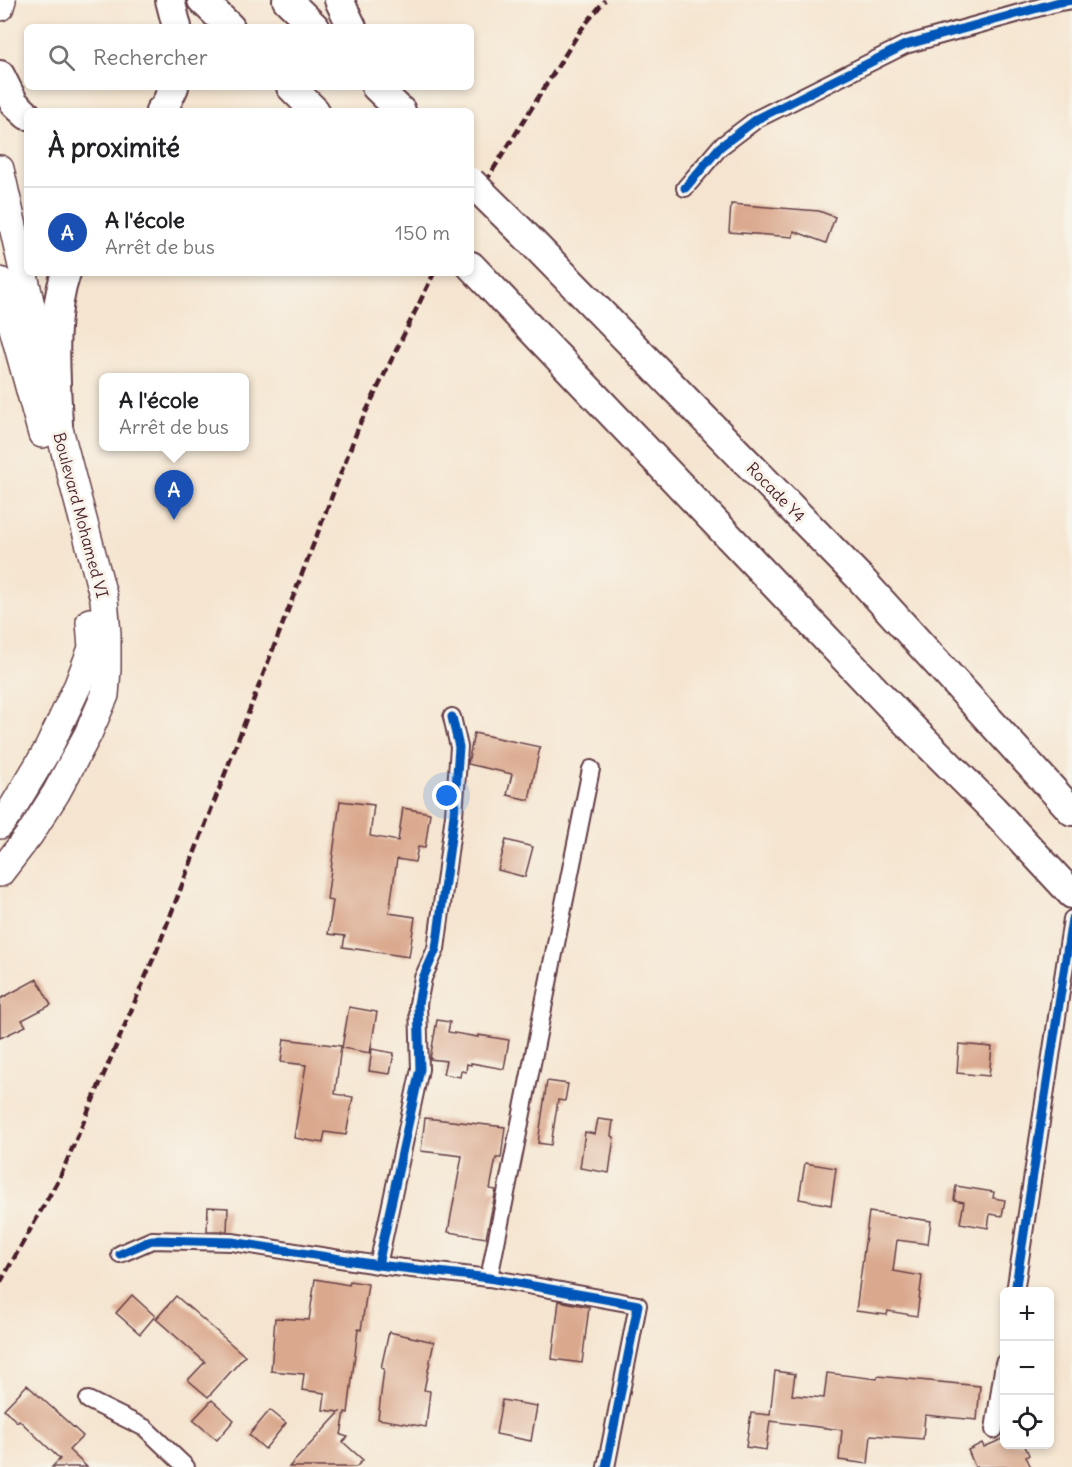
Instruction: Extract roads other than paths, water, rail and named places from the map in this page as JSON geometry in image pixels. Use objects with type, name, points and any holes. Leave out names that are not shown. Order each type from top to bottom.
[{"type":"highway","points":[[170,0],[176,24]]},
{"type":"highway","points":[[202,0],[227,24]]},
{"type":"highway","points":[[287,0],[312,24]]},
{"type":"highway","points":[[339,0],[351,24]]},
{"type":"highway","points":[[0,75],[14,103],[24,112]]},
{"type":"highway","points":[[164,108],[173,90]]},
{"type":"highway","points":[[294,90],[312,108]]},
{"type":"highway","points":[[379,90],[397,108]]},
{"type":"highway","points":[[395,90],[407,108]]},
{"type":"highway","name":"Rocade Y4","points":[[474,185],[859,576],[1072,811]]},
{"type":"highway","points":[[474,269],[1072,894]]},
{"type":"highway","points":[[58,425],[55,334],[65,276]]},
{"type":"main road","points":[[0,7],[2,0]]},
{"type":"main road","name":"Boulevard Mohamed VI","points":[[0,170],[24,276]]},
{"type":"main road","name":"Boulevard Mohamed VI","points":[[0,873],[30,834],[56,793],[88,734],[105,695],[107,669],[104,599],[58,425],[24,276]]},
{"type":"main road","name":"Boulevard Mohamed VI","points":[[0,281],[82,571],[89,607],[92,648],[78,685],[48,749],[0,825]]},
{"type":"street","points":[[685,188],[720,147],[757,119],[905,45],[1072,0]]},
{"type":"street","points":[[378,1264],[420,1069],[418,1004],[423,978],[436,949],[454,815],[459,747],[452,717]]},
{"type":"street","points":[[489,1278],[591,769]]},
{"type":"street","points":[[1016,1287],[1072,919]]},
{"type":"street","points":[[120,1254],[152,1240],[232,1242],[489,1278],[638,1305],[606,1467]]},
{"type":"street","points":[[994,1430],[1000,1393]]},
{"type":"street","points":[[88,1401],[145,1428],[186,1467]]},
{"type":"railway","points":[[474,200],[580,31],[605,0]]},
{"type":"railway","points":[[0,1283],[60,1177],[157,950],[359,426],[433,276]]},
{"type":"place","name":"A l'école","points":[[174,520]]}]
